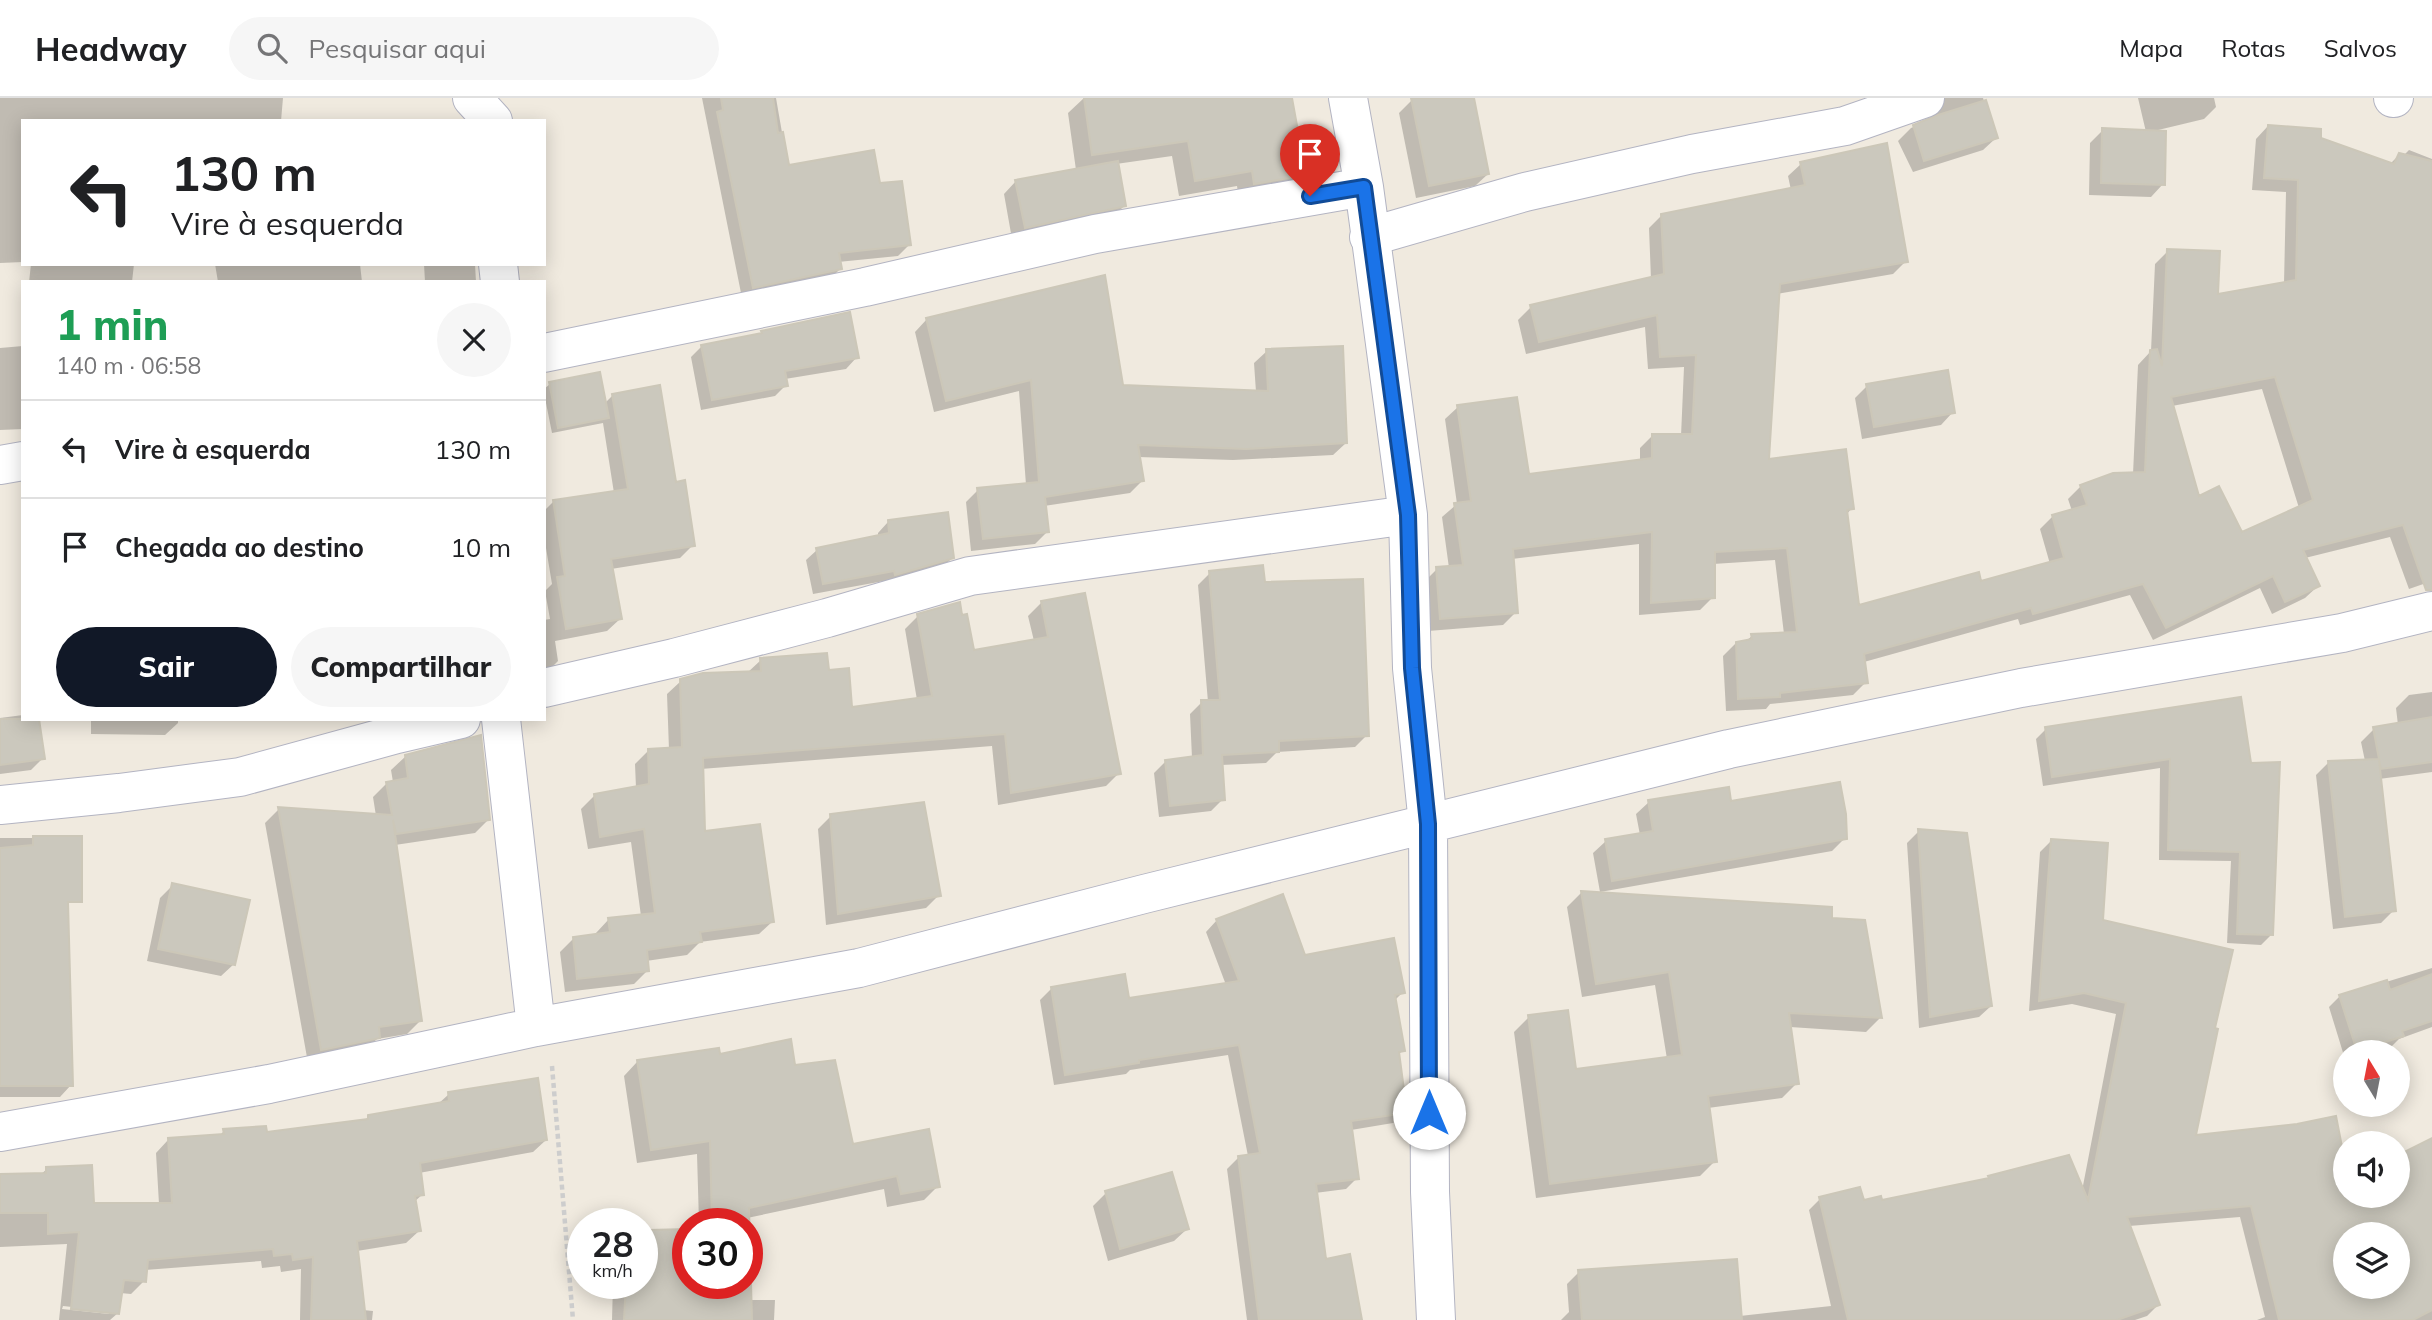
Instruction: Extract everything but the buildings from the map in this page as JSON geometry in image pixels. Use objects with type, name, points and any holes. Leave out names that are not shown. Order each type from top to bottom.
[{"type":"street","points":[[472,98],[491,119]]},
{"type":"street","points":[[1348,98],[1364,187],[1408,515],[1412,668],[1428,824],[1430,1192],[1436,1320]]},
{"type":"street","points":[[1369,237],[1525,192],[1692,154],[1845,126],[1925,98]]},
{"type":"street","points":[[546,353],[865,287],[1095,234],[1364,187]]},
{"type":"street","points":[[0,465],[21,461]]},
{"type":"street","points":[[546,688],[713,648],[970,576],[1408,515]]},
{"type":"street","points":[[0,1132],[269,1084],[542,1026],[859,968],[1742,746],[2021,688],[2342,634],[2432,611]]},
{"type":"street","points":[[0,805],[240,777],[452,721]]},
{"type":"street","points":[[501,721],[542,1026]]},
{"type":"path","points":[[542,1026],[573,1320]]},
{"type":"route","points":[[1310,196],[1364,187],[1408,515],[1412,668],[1428,824],[1429,1113]]}]
